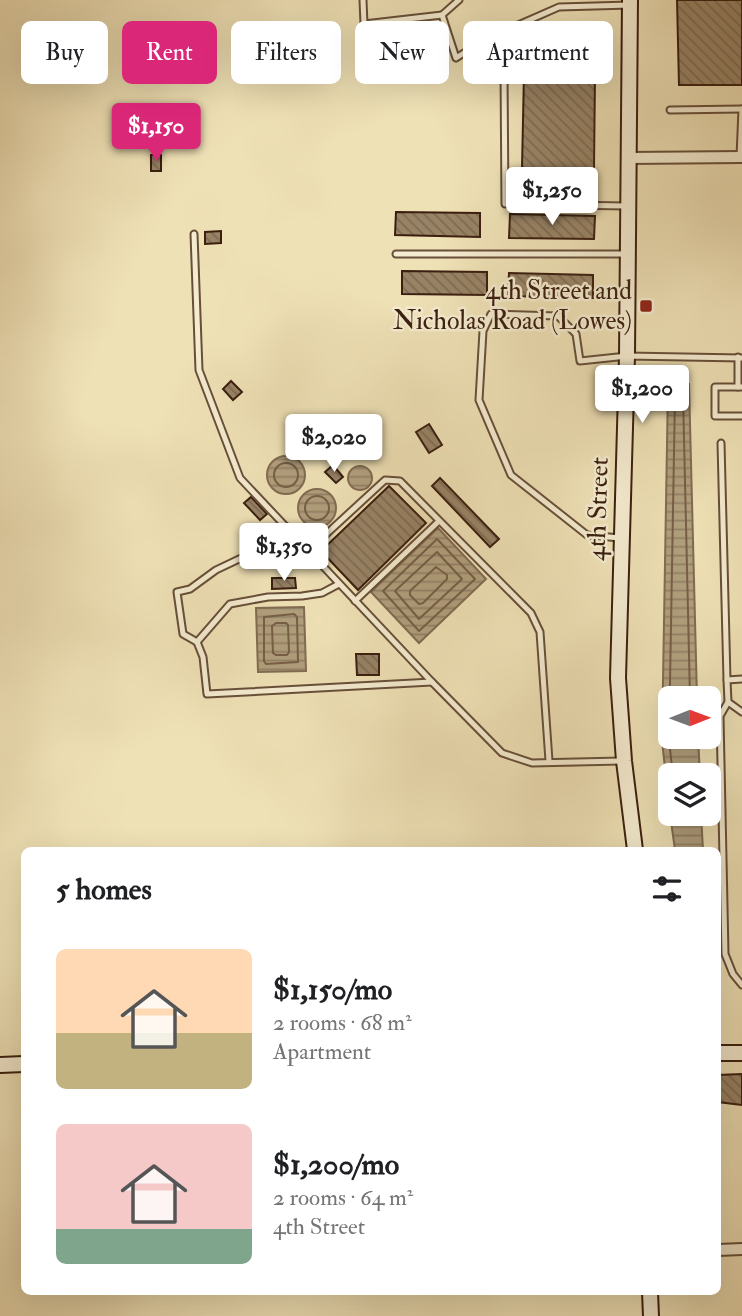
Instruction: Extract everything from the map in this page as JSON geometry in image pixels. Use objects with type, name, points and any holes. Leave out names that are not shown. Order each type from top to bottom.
[{"type":"street","name":"4th Street","points":[[630,3],[627,356],[618,678],[624,761],[635,847]]},
{"type":"street","points":[[628,158],[741,157]]},
{"type":"street","points":[[721,1053],[742,1053]]},
{"type":"street","points":[[0,1065],[21,1064]]},
{"type":"street","points":[[721,1250],[742,1250]]},
{"type":"street","points":[[650,1295],[651,1316]]},
{"type":"lane","points":[[363,0],[364,24],[442,15],[459,0]]},
{"type":"lane","points":[[527,21],[559,7],[630,3]]},
{"type":"lane","points":[[442,15],[456,58],[463,54]]},
{"type":"lane","points":[[504,84],[505,204],[628,206]]},
{"type":"lane","points":[[670,110],[742,109],[741,157]]},
{"type":"lane","points":[[194,233],[199,370],[240,478],[502,753],[532,763],[624,761]]},
{"type":"lane","points":[[396,254],[627,254]]},
{"type":"lane","points":[[622,538],[587,535],[511,475],[479,400],[483,331],[491,314],[558,316],[576,334],[580,360],[627,356],[740,358],[740,387],[715,387],[715,416],[742,416]]},
{"type":"lane","points":[[721,443],[728,702],[720,716],[725,954],[733,974],[742,985]]},
{"type":"lane","points":[[309,550],[385,480],[400,481],[531,613],[540,632],[549,761]]},
{"type":"lane","points":[[355,601],[439,521]]},
{"type":"lane","points":[[287,527],[260,549],[216,570],[190,589],[177,592],[183,634],[197,642],[203,657],[207,694],[432,682]]},
{"type":"lane","points":[[197,642],[230,604],[268,597],[321,593],[339,584]]},
{"type":"lane","points":[[727,680],[742,679]]},
{"type":"lane","points":[[728,702],[742,712]]},
{"type":"water","points":[[689,384],[697,686],[663,686],[668,385]]},
{"type":"water","points":[[332,435],[340,439],[344,447],[340,455],[332,459],[324,455],[320,447],[324,439]]},
{"type":"water","points":[[286,456],[300,461],[305,475],[300,489],[286,494],[272,489],[267,475],[272,461]]},
{"type":"water","points":[[360,466],[371,473],[372,478],[365,489],[360,490],[349,483],[348,478],[355,467]]},
{"type":"water","points":[[317,489],[331,494],[336,508],[331,522],[317,527],[303,522],[298,508],[303,494]]},
{"type":"water","points":[[438,528],[486,579],[419,643],[371,592]]},
{"type":"water","points":[[304,607],[306,671],[258,672],[256,608]]},
{"type":"water","points":[[663,749],[699,749],[699,763],[664,763]]},
{"type":"water","points":[[672,826],[702,826],[703,847],[675,847]]},
{"type":"building","points":[[677,0],[742,0],[742,85],[679,85]]},
{"type":"building","points":[[524,84],[595,84],[594,169],[522,168]]},
{"type":"building","points":[[151,155],[161,155],[161,171],[151,171]]},
{"type":"building","points":[[396,212],[480,213],[480,237],[395,235]]},
{"type":"building","points":[[510,214],[595,216],[594,239],[509,238]]},
{"type":"building","points":[[221,231],[221,243],[205,244],[205,232]]},
{"type":"building","points":[[402,271],[487,272],[487,295],[402,294]]},
{"type":"building","points":[[509,273],[593,275],[593,298],[508,296]]},
{"type":"building","points":[[231,381],[242,392],[233,400],[223,389]]},
{"type":"building","points":[[429,424],[442,445],[429,453],[416,432]]},
{"type":"building","points":[[333,465],[343,477],[336,483],[325,472]]},
{"type":"building","points":[[440,478],[499,539],[490,547],[432,486]]},
{"type":"building","points":[[389,486],[426,523],[358,590],[321,551]]},
{"type":"building","points":[[251,497],[267,514],[260,520],[244,503]]},
{"type":"building","points":[[272,578],[295,578],[296,588],[272,589]]},
{"type":"building","points":[[356,654],[379,654],[379,675],[357,675]]},
{"type":"building","points":[[742,1074],[742,1105],[721,1102],[721,1075]]},
{"type":"place","name":"4th Street and Nicholas Road (Lowes)","points":[[646,306]]}]
